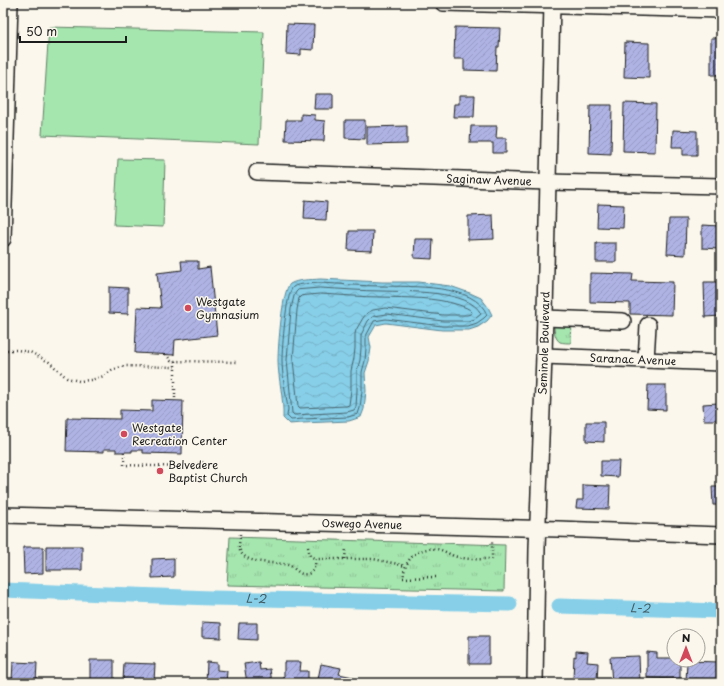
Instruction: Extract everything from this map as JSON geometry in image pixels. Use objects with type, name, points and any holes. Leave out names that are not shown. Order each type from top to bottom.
[{"type":"street","points":[[3,239],[10,3]]},
{"type":"street","points":[[443,3],[552,4],[721,10]]},
{"type":"street","name":"Seminole Boulevard","points":[[535,683],[552,4]]},
{"type":"street","name":"Saginaw Avenue","points":[[256,172],[548,182],[721,186]]},
{"type":"street","points":[[545,318],[623,321]]},
{"type":"street","points":[[646,360],[648,326]]},
{"type":"street","name":"Saranac Avenue","points":[[544,356],[721,363]]},
{"type":"street","name":"Oswego Avenue","points":[[3,515],[721,535]]},
{"type":"path","points":[[3,350],[30,352],[49,362],[67,378],[79,381],[91,380],[104,376],[112,370],[124,366],[175,367]]},
{"type":"path","points":[[166,354],[171,362],[238,362]]},
{"type":"path","points":[[175,362],[175,401]]},
{"type":"path","points":[[124,452],[124,465],[185,467],[204,462]]},
{"type":"path","points":[[240,534],[239,544],[241,552],[252,560],[290,566],[302,574],[307,574],[312,572],[314,569],[316,559]]},
{"type":"path","points":[[436,578],[404,578],[405,566],[416,552],[433,548],[442,550],[457,557],[492,559],[492,540]]},
{"type":"path","points":[[308,547],[310,556],[316,559],[373,559],[405,566]]},
{"type":"path","points":[[345,559],[346,548]]},
{"type":"green space","points":[[49,27],[264,32],[259,144],[42,135]]},
{"type":"green space","points":[[118,159],[165,160],[163,227],[114,225]]},
{"type":"green space","points":[[572,322],[571,343],[558,341],[554,325]]},
{"type":"green space","points":[[230,537],[505,545],[504,591],[227,585]]},
{"type":"water","points":[[320,279],[418,282],[450,286],[481,298],[492,315],[487,321],[478,327],[469,330],[442,330],[386,323],[376,325],[369,337],[371,348],[365,373],[366,391],[364,409],[361,417],[349,421],[289,424],[283,418],[283,403],[278,360],[281,320],[285,297],[287,288],[293,282]]},
{"type":"building","points":[[287,24],[314,25],[313,50],[301,49],[301,55],[286,54]]},
{"type":"building","points":[[455,27],[500,28],[499,47],[497,47],[496,71],[464,70],[464,59],[454,59]]},
{"type":"building","points":[[711,38],[721,38],[721,75],[711,75]]},
{"type":"building","points":[[625,42],[649,43],[649,78],[624,77]]},
{"type":"building","points":[[315,94],[333,94],[333,109],[314,109]]},
{"type":"building","points":[[459,95],[475,95],[474,117],[453,117],[454,104],[459,104]]},
{"type":"building","points":[[624,103],[656,104],[655,152],[623,151]]},
{"type":"building","points":[[590,105],[612,105],[611,154],[589,153]]},
{"type":"building","points":[[301,114],[315,115],[315,120],[325,121],[324,141],[285,140],[286,120],[301,120]]},
{"type":"building","points":[[345,120],[365,120],[365,139],[345,138]]},
{"type":"building","points":[[407,126],[407,144],[367,145],[367,127]]},
{"type":"building","points":[[471,126],[497,126],[496,138],[506,138],[506,153],[493,153],[493,143],[470,143]]},
{"type":"building","points":[[673,130],[697,131],[697,155],[683,155],[683,147],[672,147]]},
{"type":"building","points":[[305,200],[327,202],[326,220],[304,219]]},
{"type":"building","points":[[598,204],[624,205],[623,228],[597,227]]},
{"type":"building","points":[[493,215],[494,239],[468,240],[468,216]]},
{"type":"building","points":[[669,219],[686,219],[685,255],[667,254]]},
{"type":"building","points":[[702,225],[720,226],[719,249],[702,248]]},
{"type":"building","points":[[349,231],[373,231],[372,251],[348,250]]},
{"type":"building","points":[[415,239],[433,239],[432,259],[414,258]]},
{"type":"building","points":[[596,243],[616,243],[616,262],[596,262]]},
{"type":"building","name":"Westgate Gymnasium","points":[[181,261],[198,261],[198,269],[210,267],[217,335],[175,340],[174,355],[135,353],[137,307],[161,308],[157,273],[182,270]]},
{"type":"building","points":[[590,273],[633,274],[632,281],[673,282],[672,315],[630,314],[630,303],[590,302]]},
{"type":"building","points":[[704,282],[721,282],[721,316],[705,317]]},
{"type":"building","points":[[109,287],[128,288],[128,314],[109,313]]},
{"type":"building","points":[[648,385],[666,385],[666,410],[647,409]]},
{"type":"building","name":"Westgate Recreation Center","points":[[152,400],[183,401],[182,454],[143,453],[143,450],[116,452],[116,449],[104,449],[104,452],[66,451],[67,418],[120,419],[120,410],[152,411]]},
{"type":"building","points":[[718,403],[718,420],[704,420],[703,404]]},
{"type":"building","points":[[586,422],[604,422],[604,442],[586,441]]},
{"type":"building","points":[[601,461],[619,461],[618,477],[601,476]]},
{"type":"building","points":[[583,485],[610,486],[609,509],[576,508],[577,500],[583,500]]},
{"type":"building","points":[[712,487],[721,487],[721,505],[713,505]]},
{"type":"building","points":[[46,546],[82,546],[82,570],[46,570]]},
{"type":"building","points":[[23,547],[43,547],[43,573],[24,574]]},
{"type":"building","points":[[174,558],[174,577],[152,578],[152,559]]},
{"type":"building","points":[[718,566],[721,566],[721,587],[717,587]]},
{"type":"building","points":[[202,622],[221,623],[221,638],[202,637]]},
{"type":"building","points":[[239,623],[257,623],[257,640],[238,639]]},
{"type":"building","points":[[469,636],[489,636],[489,664],[469,664]]},
{"type":"building","points":[[576,651],[588,652],[587,662],[598,663],[597,681],[573,680],[574,656],[576,657]]},
{"type":"building","points":[[647,652],[657,653],[657,658],[666,658],[666,668],[680,668],[680,679],[647,678]]},
{"type":"building","points":[[639,656],[640,683],[612,683],[610,657]]},
{"type":"building","points":[[90,660],[114,660],[114,680],[90,680]]},
{"type":"building","points":[[13,662],[37,663],[36,682],[12,681]]},
{"type":"building","points":[[207,662],[217,663],[217,670],[227,671],[226,683],[206,683]]},
{"type":"building","points":[[259,662],[260,670],[270,669],[272,683],[247,683],[244,664]]},
{"type":"building","points":[[284,662],[301,662],[300,671],[308,671],[308,683],[284,683]]},
{"type":"building","points":[[706,662],[718,662],[718,680],[694,679],[694,683],[686,683],[687,668],[706,668]]},
{"type":"building","points":[[124,663],[155,664],[154,682],[123,681]]},
{"type":"building","points":[[321,664],[341,668],[339,674],[353,677],[352,683],[327,683],[327,680],[318,679]]},
{"type":"waterway","name":"L-2","points":[[3,590],[211,598],[510,604]]},
{"type":"waterway","name":"L-2","points":[[559,606],[721,611]]},
{"type":"place","name":"Westgate Gymnasium","points":[[188,308]]},
{"type":"place","name":"Westgate Recreation Center","points":[[124,434]]},
{"type":"place","name":"Belvedere Baptist Church","points":[[160,471]]}]
